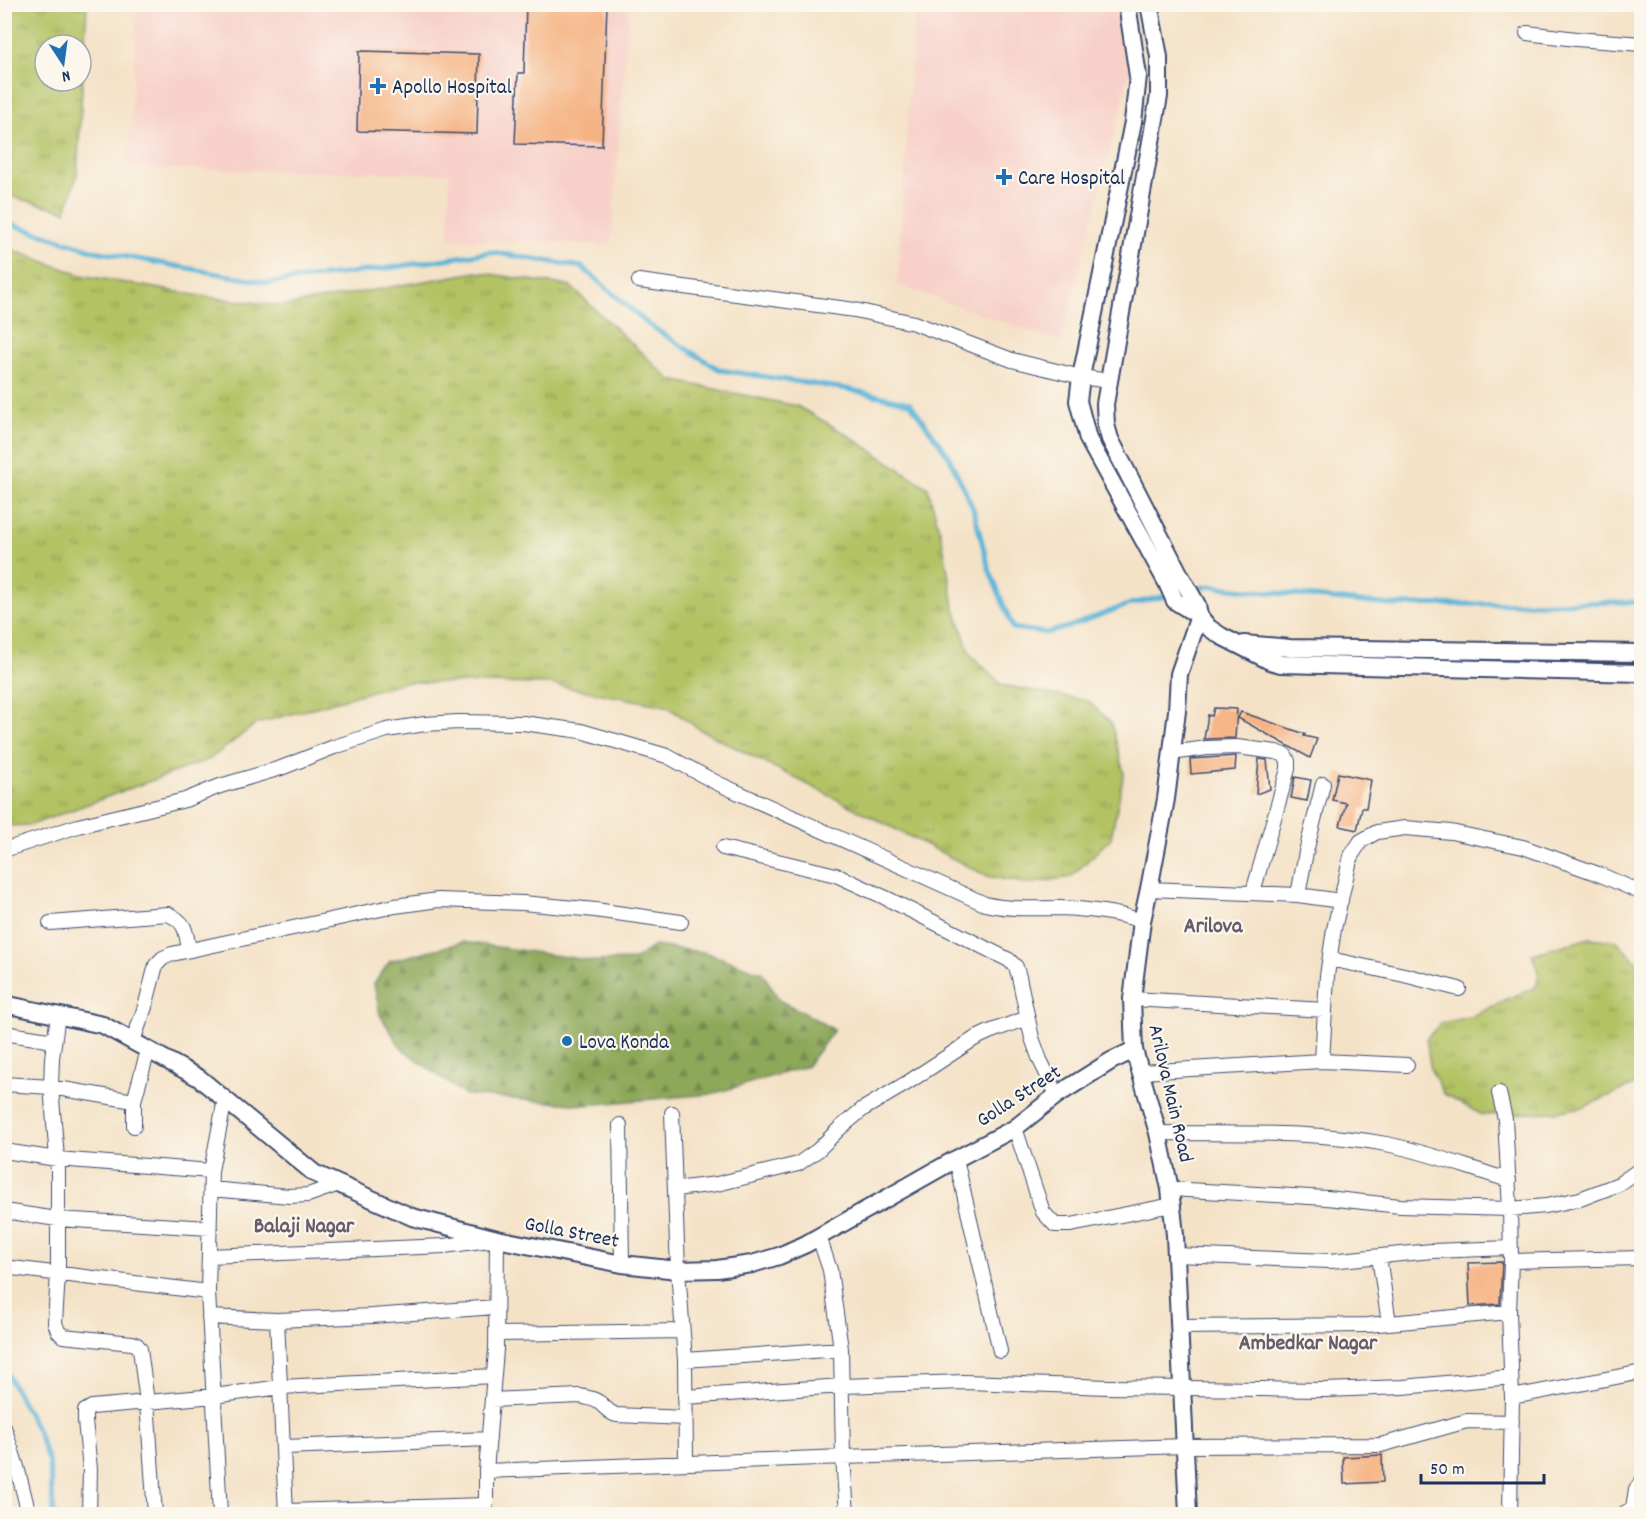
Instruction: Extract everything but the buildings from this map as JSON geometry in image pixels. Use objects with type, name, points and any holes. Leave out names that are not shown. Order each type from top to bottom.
[{"type":"street","points":[[1127,4],[1138,76],[1133,122],[1078,401],[1088,439],[1175,601],[1199,616],[1209,628],[1221,636],[1270,661],[1281,664],[1641,673]]},
{"type":"street","points":[[1149,4],[1159,57],[1159,96],[1105,404],[1106,425],[1110,439],[1197,605],[1199,616]]},
{"type":"street","points":[[1527,33],[1641,44]]},
{"type":"street","points":[[639,281],[855,310],[914,323],[1012,360],[1081,377],[1110,381]]},
{"type":"street","name":"Arilova Main Road","points":[[1188,1515],[1176,1255],[1171,1197],[1158,1133],[1134,1050],[1132,999],[1142,921],[1166,799],[1177,711],[1179,674],[1199,616]]},
{"type":"street","points":[[1237,644],[1290,648],[1641,653]]},
{"type":"street","points":[[4,850],[78,826],[185,800],[387,730],[425,724],[523,723],[581,730],[667,756],[759,803],[985,904],[1001,908],[1094,910],[1142,921]]},
{"type":"street","points":[[1171,753],[1237,747],[1285,755],[1288,761],[1285,780],[1253,892]]},
{"type":"street","points":[[1298,895],[1323,784]]},
{"type":"street","points":[[1322,1061],[1334,929],[1351,856],[1361,841],[1377,832],[1405,828],[1451,832],[1523,847],[1601,875],[1641,893]]},
{"type":"street","points":[[723,848],[836,875],[1009,960],[1016,967],[1032,1038],[1040,1060],[1058,1095]]},
{"type":"street","points":[[1149,889],[1253,892],[1341,901]]},
{"type":"street","points":[[134,1126],[134,1101],[145,1007],[156,965],[163,958],[189,950],[395,906],[438,900],[523,903],[681,922]]},
{"type":"street","points":[[50,923],[168,914],[179,919],[186,930],[189,950]]},
{"type":"street","points":[[1330,959],[1459,989]]},
{"type":"street","points":[[1132,999],[1325,1010]]},
{"type":"street","name":"Golla Street","points":[[4,1004],[103,1025],[199,1078],[314,1173],[412,1217],[497,1239],[622,1264],[678,1270],[717,1269],[752,1264],[779,1256],[819,1237],[1015,1128],[1058,1095],[1111,1061],[1134,1050]]},
{"type":"street","points":[[58,1016],[52,1058],[51,1088],[58,1170],[58,1274],[55,1323],[63,1336],[132,1343],[140,1349],[147,1402],[154,1515]]},
{"type":"street","points":[[675,1189],[717,1184],[798,1164],[818,1150],[863,1109],[974,1039],[1027,1018]]},
{"type":"street","points":[[4,1033],[54,1041]]},
{"type":"street","points":[[1141,1072],[1322,1061],[1407,1065]]},
{"type":"street","points":[[4,1084],[51,1088],[134,1101]]},
{"type":"street","points":[[1499,1093],[1505,1119],[1510,1209],[1509,1312],[1512,1397],[1510,1515]]},
{"type":"street","points":[[220,1515],[208,1292],[211,1171],[225,1099]]},
{"type":"street","points":[[672,1113],[678,1270],[685,1360],[686,1462]]},
{"type":"street","points":[[620,1125],[622,1264]]},
{"type":"street","points":[[1015,1128],[1043,1212],[1055,1225],[1071,1225],[1171,1197],[1327,1198],[1400,1206],[1510,1209],[1546,1206],[1580,1199],[1619,1184],[1641,1168]]},
{"type":"street","points":[[1158,1133],[1299,1134],[1350,1139],[1387,1144],[1509,1180]]},
{"type":"street","points":[[4,1151],[57,1159],[211,1171]]},
{"type":"street","points":[[956,1159],[1000,1351]]},
{"type":"street","points":[[211,1189],[289,1196],[308,1195],[339,1184]]},
{"type":"street","points":[[4,1211],[57,1219],[210,1228]]},
{"type":"street","points":[[819,1237],[830,1270],[841,1349],[843,1456],[847,1515]]},
{"type":"street","points":[[209,1256],[444,1246],[497,1239],[496,1334],[486,1471],[486,1510],[286,1513],[277,1320]]},
{"type":"street","points":[[1176,1255],[1330,1262],[1432,1251],[1641,1258]]},
{"type":"street","points":[[1379,1257],[1389,1323]]},
{"type":"street","points":[[4,1267],[208,1292]]},
{"type":"street","points":[[209,1317],[277,1320],[496,1307]]},
{"type":"street","points":[[1179,1327],[1366,1325],[1509,1312]]},
{"type":"street","points":[[496,1334],[682,1331]]},
{"type":"street","points":[[685,1360],[841,1349]]},
{"type":"street","points":[[1512,1397],[1641,1372]]},
{"type":"street","points":[[89,1515],[90,1469],[85,1412],[92,1407],[281,1387],[494,1376]]},
{"type":"street","points":[[685,1397],[842,1386],[964,1382],[1325,1390],[1403,1387],[1511,1377]]},
{"type":"street","points":[[492,1400],[580,1396],[591,1398],[608,1412],[616,1415],[685,1418]]},
{"type":"street","points":[[486,1471],[843,1456],[1185,1446],[1381,1445],[1467,1421],[1512,1422]]},
{"type":"street","points":[[4,1427],[11,1467],[29,1515]]},
{"type":"street","points":[[284,1447],[489,1439]]},
{"type":"street","points":[[1627,1514],[1633,1508],[1636,1489],[1641,1481]]},
{"type":"shaded area","name":"Apollo Hospital","points":[[137,5],[629,5],[611,245],[449,239],[449,174],[128,168]]},
{"type":"shaded area","name":"Care Hospital","points":[[915,5],[1119,5],[1131,69],[1061,342],[897,285]]},
{"type":"green space","points":[[4,5],[87,5],[85,33],[33,33],[33,93],[82,93],[77,175],[66,211],[5,195]]},
{"type":"green space","points":[[4,247],[81,275],[206,297],[284,306],[476,272],[570,286],[671,380],[797,406],[848,435],[928,488],[942,539],[954,606],[970,654],[1002,685],[1088,701],[1111,723],[1124,773],[1111,838],[1071,877],[1028,884],[987,876],[701,730],[666,706],[549,684],[404,682],[256,724],[210,759],[31,825],[5,826]]},
{"type":"green space","points":[[1590,938],[1617,941],[1637,962],[1638,990],[1642,1003],[1641,1073],[1634,1085],[1584,1107],[1554,1112],[1482,1115],[1444,1094],[1431,1070],[1426,1039],[1441,1023],[1474,1016],[1536,987],[1539,974],[1532,954]]},
{"type":"green space","points":[[463,942],[594,961],[633,960],[654,946],[704,952],[762,972],[780,1001],[834,1030],[807,1066],[712,1094],[585,1105],[465,1095],[401,1048],[380,1015],[374,984],[390,961]]},
{"type":"waterway","points":[[4,222],[95,251],[268,283],[382,269],[491,252],[582,267],[649,325],[720,370],[847,389],[910,403],[948,455],[973,508],[989,569],[1013,628],[1046,633],[1130,604],[1171,595]]},
{"type":"waterway","points":[[1192,590],[1209,586],[1391,605],[1642,602]]},
{"type":"waterway","points":[[4,1368],[38,1432],[49,1463],[54,1514]]},
{"type":"place","name":"Apollo Hospital","points":[[378,86]]},
{"type":"place","name":"Care Hospital","points":[[1004,177]]},
{"type":"place","name":"Lova Konda","points":[[567,1041]]},
{"type":"district","name":"Arilova","points":[[1213,924]]},
{"type":"district","name":"Balaji Nagar","points":[[304,1224]]},
{"type":"district","name":"Ambedkar Nagar","points":[[1308,1341]]}]
